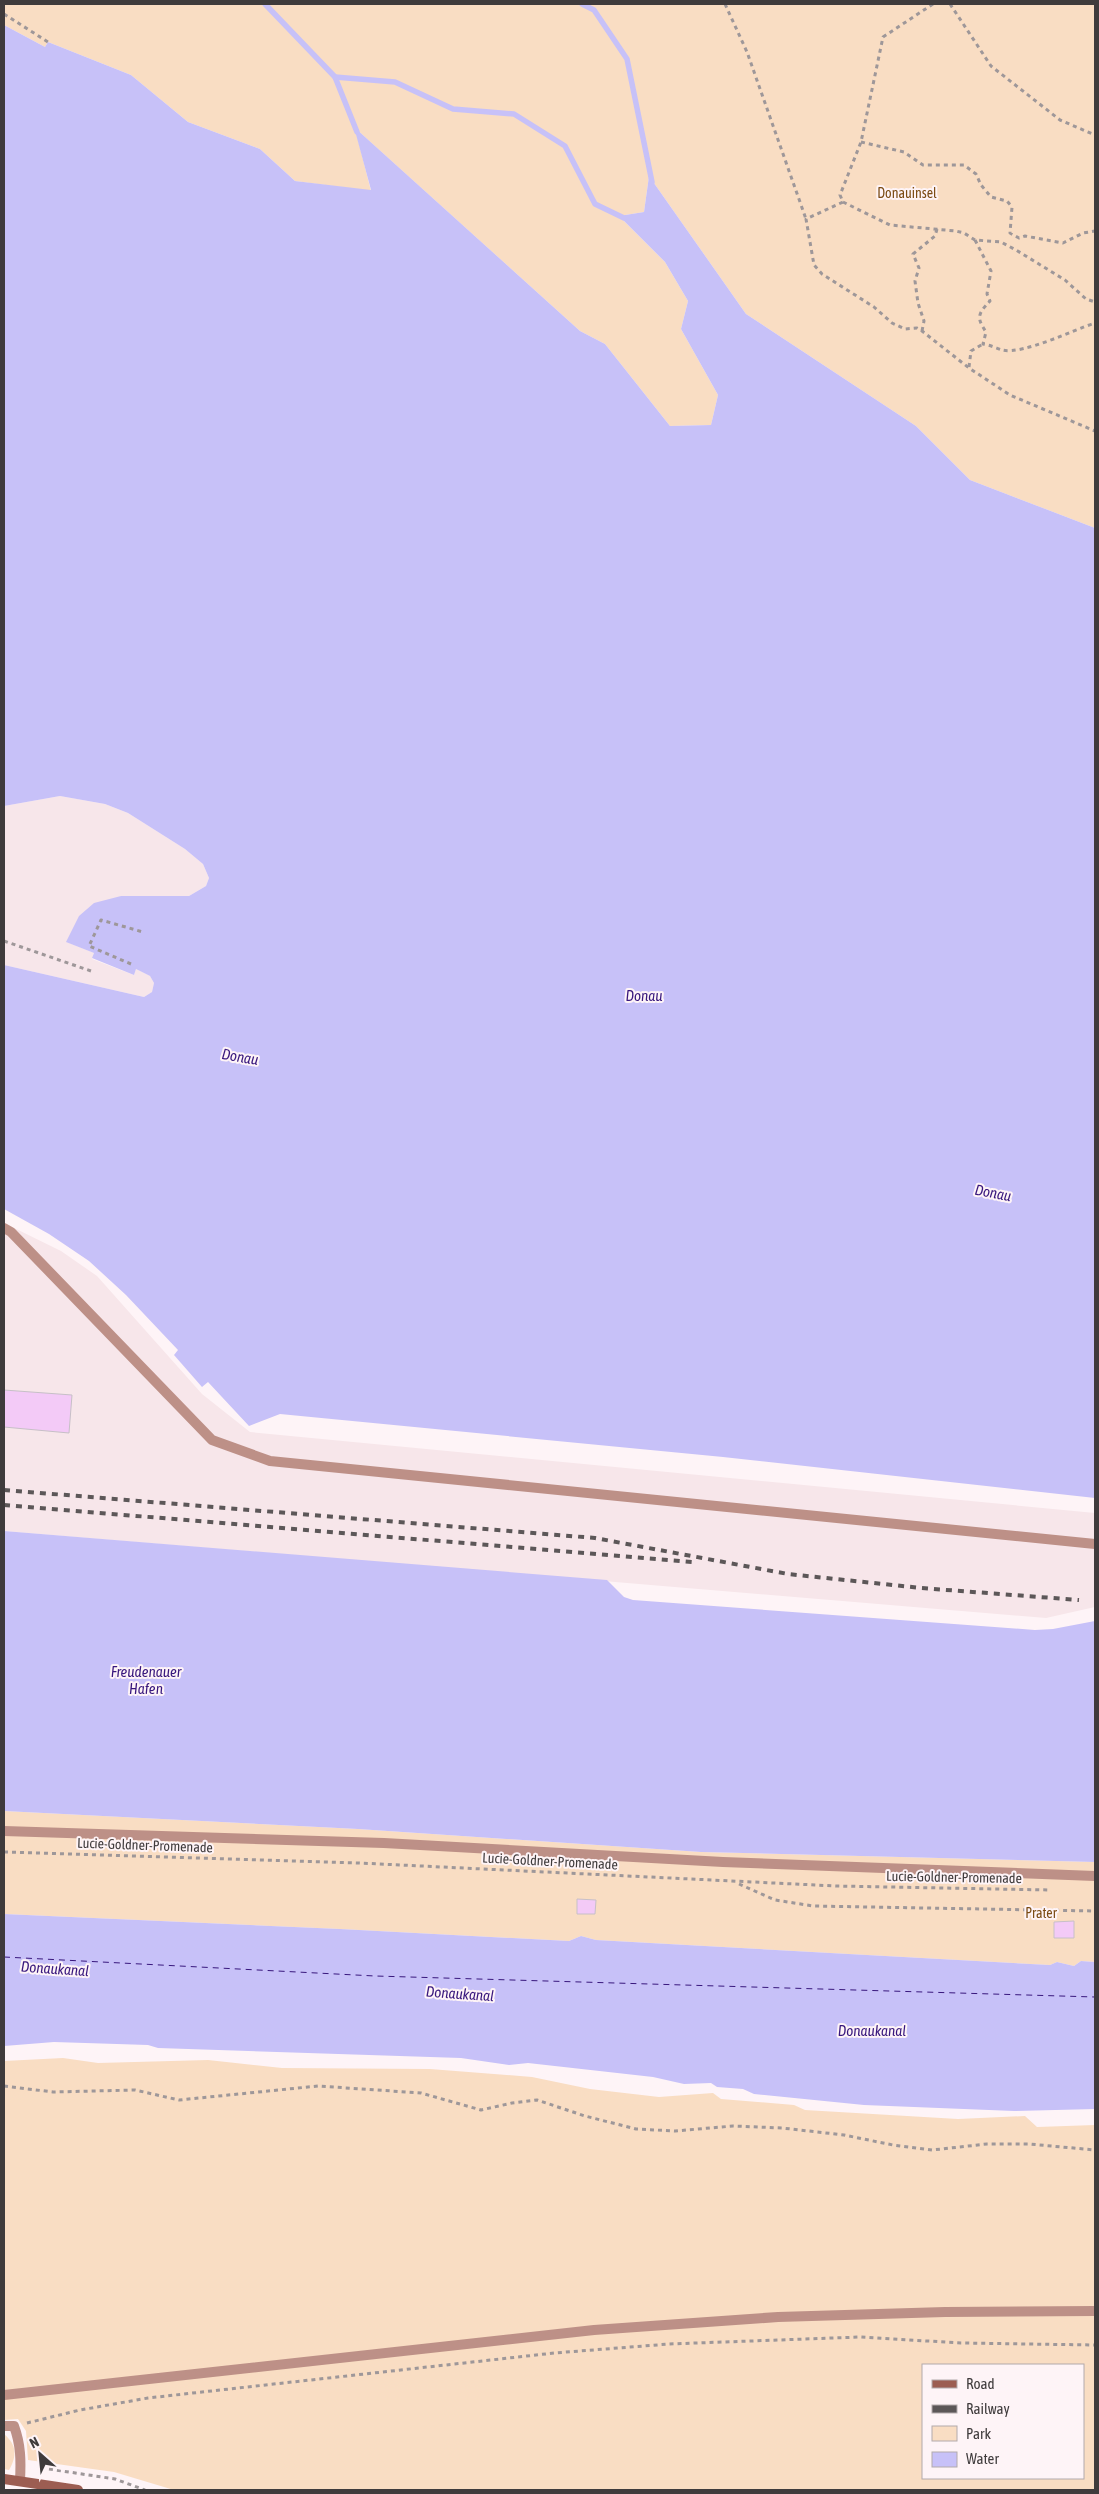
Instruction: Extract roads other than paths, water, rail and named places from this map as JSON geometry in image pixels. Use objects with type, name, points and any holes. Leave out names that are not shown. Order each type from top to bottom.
[{"type":"main road","points":[[4,2479],[78,2490]]},
{"type":"lane","points":[[4,1228],[11,1232],[212,1440],[270,1461],[1095,1544]]},
{"type":"lane","points":[[4,1831],[384,1843],[722,1862],[1095,1876]]},
{"type":"lane","points":[[4,2394],[594,2330],[778,2317],[962,2312],[1095,2311]]},
{"type":"lane","points":[[9,2426],[20,2449],[20,2481]]},
{"type":"water","name":"Donau","points":[[4,25],[45,47],[48,42],[131,75],[188,122],[260,149],[295,181],[371,190],[354,127],[580,331],[605,344],[670,426],[711,425],[718,395],[681,329],[688,301],[665,262],[619,216],[644,212],[649,176],[746,314],[916,426],[970,480],[1095,528],[1095,1498],[723,1457],[280,1414],[249,1426],[208,1382],[202,1387],[174,1355],[178,1350],[126,1295],[89,1261],[49,1234],[4,1209],[4,965],[144,997],[152,992],[154,983],[150,976],[136,969],[134,975],[92,958],[94,953],[66,942],[79,916],[94,903],[121,896],[189,896],[206,886],[209,878],[203,864],[185,849],[128,813],[105,804],[60,796],[4,806]]},
{"type":"water","name":"Freudenauer Hafen","points":[[4,1531],[607,1580],[624,1597],[633,1600],[1035,1630],[1053,1629],[1095,1621],[1095,1862],[701,1852],[358,1829],[4,1811]]},
{"type":"water","name":"Donaukanal","points":[[4,1914],[569,1941],[581,1936],[596,1940],[1050,1965],[1057,1962],[1074,1966],[1081,1961],[1095,1962],[1095,2109],[1014,2111],[864,2105],[754,2094],[743,2089],[717,2087],[711,2083],[684,2084],[653,2077],[528,2063],[509,2065],[461,2058],[158,2048],[148,2045],[54,2042],[4,2046]]},
{"type":"waterway","points":[[265,4],[335,77],[357,132]]},
{"type":"waterway","points":[[582,4],[594,10],[627,59],[652,182]]},
{"type":"waterway","points":[[335,77],[395,82],[453,109],[514,114],[565,146],[595,204],[624,218]]},
{"type":"railway","points":[[4,1490],[595,1538],[788,1574],[921,1588],[1079,1600]]},
{"type":"railway","points":[[4,1505],[693,1562]]},
{"type":"park label","name":"Donauinsel","points":[[907,193]]},
{"type":"park label","name":"Prater","points":[[1041,1913]]}]
